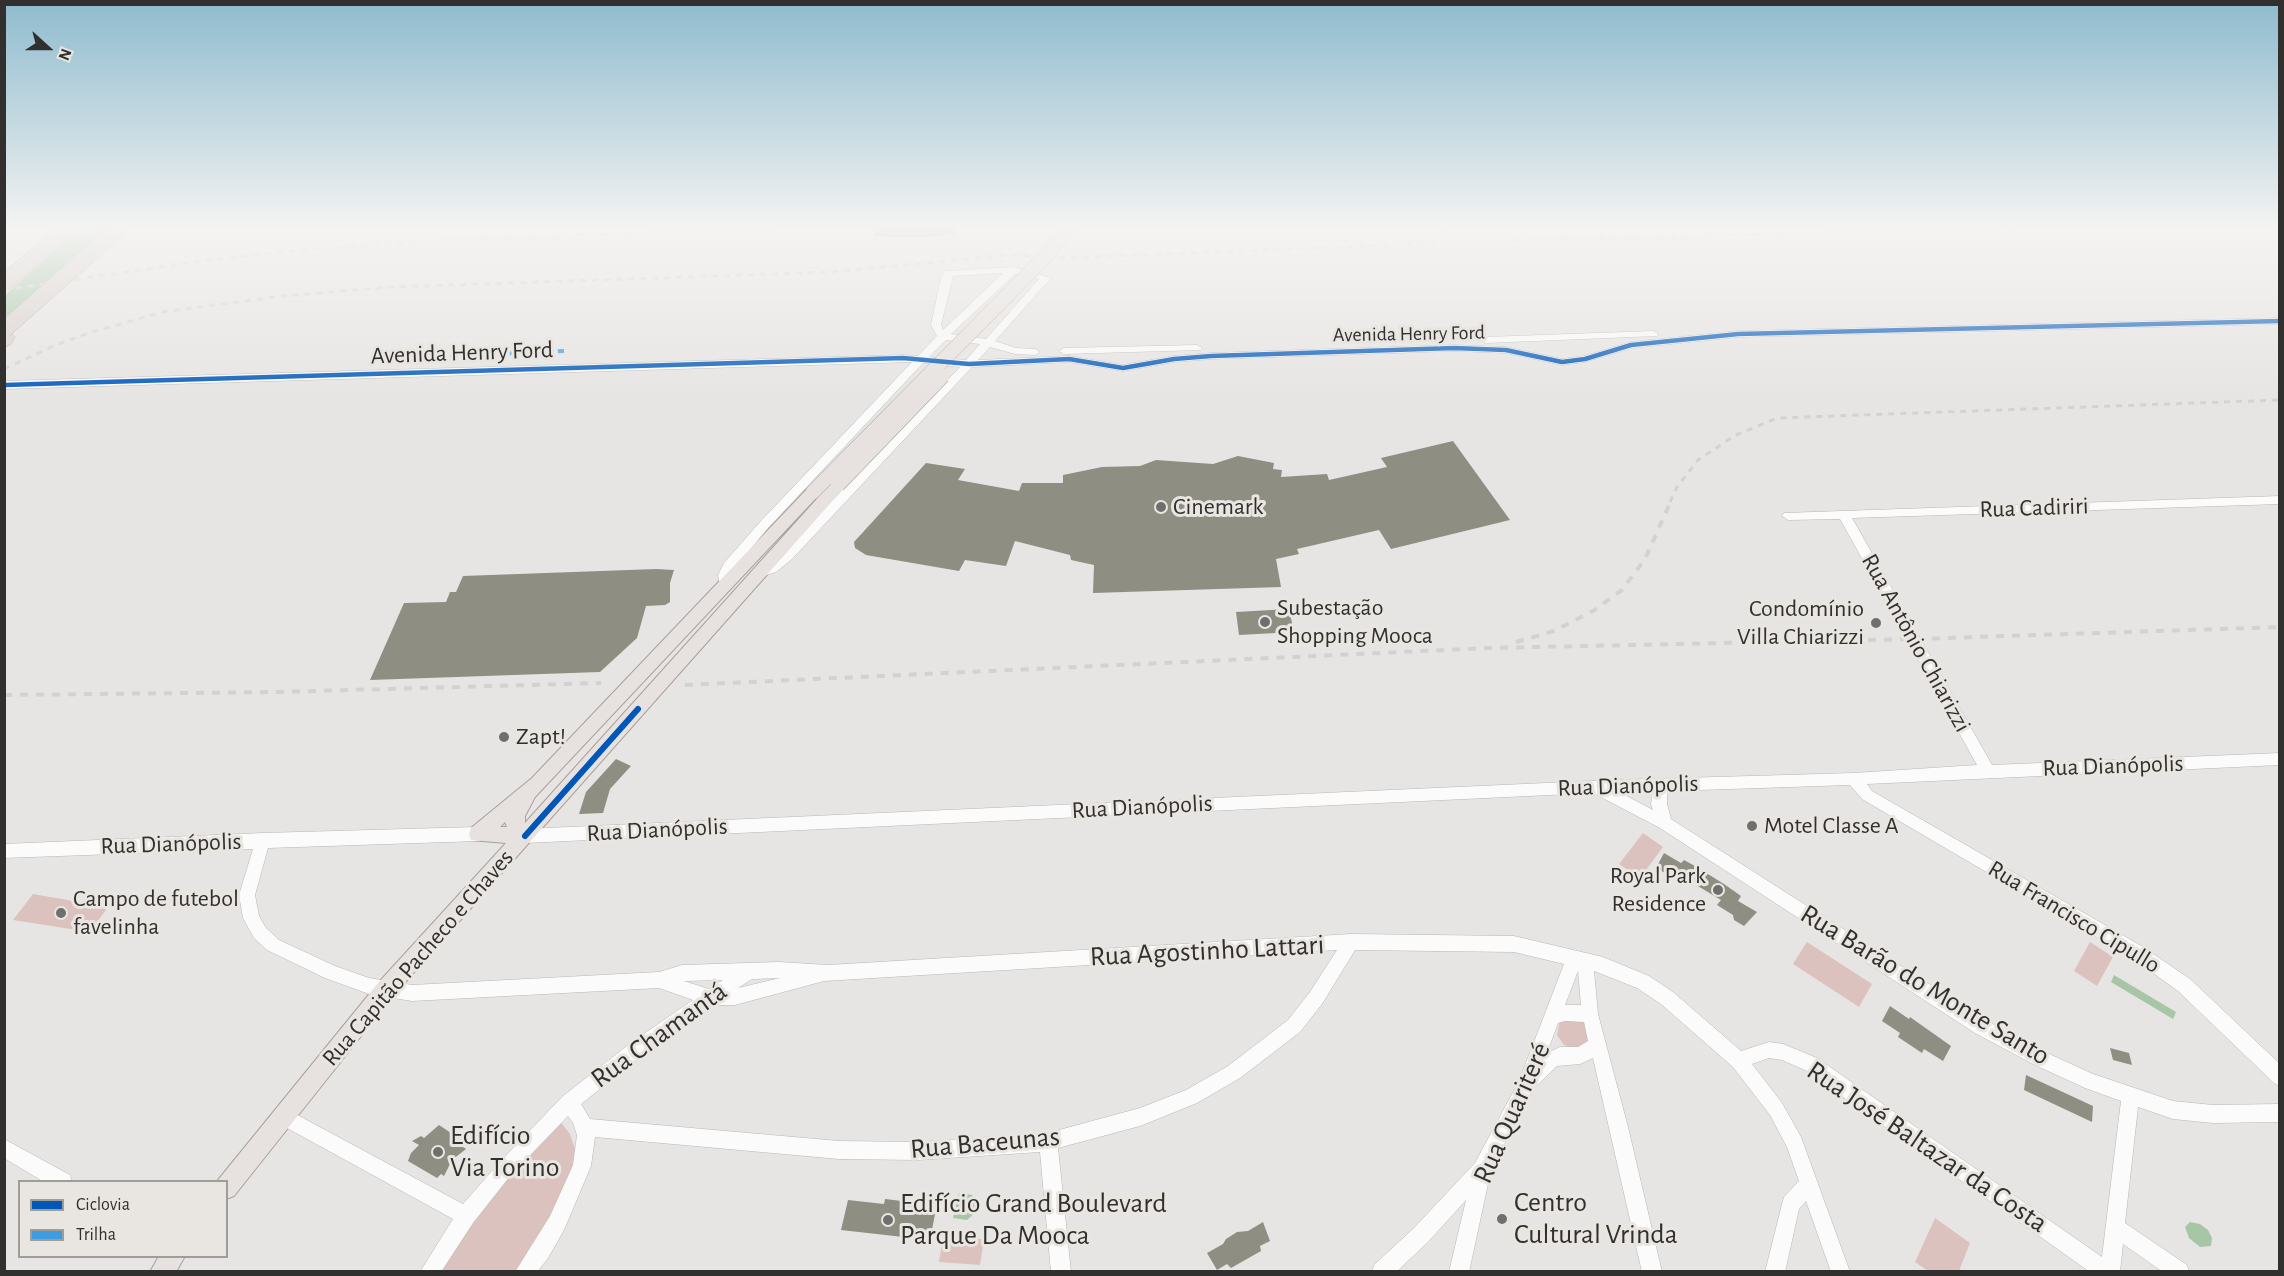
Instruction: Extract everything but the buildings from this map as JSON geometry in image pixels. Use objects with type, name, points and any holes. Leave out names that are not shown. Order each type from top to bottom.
[{"type":"highway","points":[[4,342],[8,337],[4,332],[53,288]]},
{"type":"main road","points":[[764,525],[813,492],[1015,288]]},
{"type":"main road","name":"Rua Capitão Pacheco e Chaves","points":[[228,1185],[386,989],[451,915],[525,836],[838,485],[1027,288]]},
{"type":"main road","name":"Rua Capitão Pacheco e Chaves","points":[[478,834],[538,783],[725,583],[750,549],[813,492]]},
{"type":"main road","points":[[750,549],[760,555],[761,562],[756,577]]},
{"type":"main road","points":[[621,694],[625,705],[638,709]]},
{"type":"main road","points":[[525,836],[515,825],[514,817],[538,783]]},
{"type":"main road","name":"Rua Dianópolis","points":[[478,834],[525,836]]},
{"type":"main road","points":[[162,1272],[172,1258]]},
{"type":"street","points":[[945,288],[936,325],[938,331],[944,336],[987,342],[1023,352],[1552,339],[1649,334],[1738,334]]},
{"type":"street","name":"Rua Capitão Pacheco e Chaves","points":[[750,549],[764,525],[944,336],[995,288]]},
{"type":"street","name":"Rua Capitão Pacheco e Chaves","points":[[756,577],[787,556],[969,364],[1038,288]]},
{"type":"street","name":"Avenida Henry Ford","points":[[4,384],[921,360],[969,364],[1069,358],[1123,368],[1174,359],[1211,356],[1454,348],[1506,350],[1553,362],[1569,362],[1631,345],[1738,334],[2280,321]]},
{"type":"street","points":[[1552,339],[1573,348],[1575,354],[1569,362]]},
{"type":"street","points":[[1123,368],[1113,358],[1114,355],[1124,350]]},
{"type":"street","name":"Rua Cadiriri","points":[[1788,516],[2280,500]]},
{"type":"street","name":"Rua Antônio Chiarizzi","points":[[1844,515],[1988,771]]},
{"type":"street","name":"Rua Dianópolis","points":[[525,836],[1595,787],[1854,779],[2280,759]]},
{"type":"street","name":"Rua Francisco Cipullo","points":[[1854,779],[1867,795],[2137,952],[2184,986],[2280,1077]]},
{"type":"street","points":[[1665,823],[1659,804],[1660,794],[1666,784]]},
{"type":"street","name":"Rua Barão do Monte Santo","points":[[1595,787],[1665,823],[1981,1027],[2051,1063],[2091,1082],[2174,1110],[2213,1114],[2280,1113]]},
{"type":"street","name":"Rua Dianópolis","points":[[4,851],[478,834]]},
{"type":"street","points":[[263,840],[247,896],[251,918],[260,933],[273,945],[331,972],[369,986],[412,993],[659,980],[682,973],[751,970],[828,973]]},
{"type":"street","name":"Rua Agostinho Lattari","points":[[828,973],[1351,942],[1514,944],[1580,959],[1620,971],[1667,998],[1739,1061],[1787,1125],[1841,1272]]},
{"type":"street","name":"Rua Baceunas","points":[[584,1127],[839,1150],[918,1151],[1048,1143],[1140,1117],[1191,1097],[1234,1072],[1294,1026],[1316,998],[1351,942]]},
{"type":"street","points":[[1580,959],[1597,1046],[1619,1127],[1652,1272]]},
{"type":"street","name":"Rua Quariteré","points":[[1459,1272],[1482,1168],[1526,1086],[1580,959]]},
{"type":"street","name":"Rua Chamantá","points":[[429,1272],[466,1216],[504,1170],[568,1102],[614,1066],[751,970]]},
{"type":"street","points":[[659,980],[710,997],[745,996],[828,973]]},
{"type":"street","points":[[1554,1016],[1564,1013],[1590,1014]]},
{"type":"street","points":[[1526,1086],[1551,1060],[1560,1056],[1581,1055],[1597,1046]]},
{"type":"street","name":"Rua José Baltazar da Costa","points":[[1739,1061],[1769,1050],[1783,1052],[1811,1065],[2108,1272]]},
{"type":"street","points":[[2108,1272],[2116,1228],[2130,1096]]},
{"type":"street","points":[[524,1272],[541,1251],[570,1197],[582,1166],[586,1135],[581,1118],[568,1102]]},
{"type":"street","points":[[282,1116],[466,1216]]},
{"type":"street","points":[[1048,1143],[1061,1272]]},
{"type":"street","points":[[4,1148],[60,1180]]},
{"type":"street","points":[[1381,1272],[1421,1235],[1482,1168]]},
{"type":"street","points":[[1775,1272],[1791,1204],[1810,1183]]},
{"type":"street","points":[[2116,1228],[2180,1272]]},
{"type":"shaded area","points":[[14,288],[42,288],[5,318],[4,296]]},
{"type":"shaded area","points":[[1643,833],[1663,847],[1640,878],[1619,864]]},
{"type":"shaded area","name":"Campo de futebol favelinha","points":[[33,894],[108,907],[90,932],[13,920]]},
{"type":"shaded area","points":[[1807,942],[1872,984],[1859,1007],[1793,964]]},
{"type":"shaded area","points":[[2090,942],[2113,957],[2097,986],[2074,971]]},
{"type":"shaded area","points":[[2114,975],[2176,1012],[2173,1019],[2111,982]]},
{"type":"shaded area","points":[[1587,1017],[1592,1042],[1581,1051],[1564,1045],[1557,1035],[1560,1020]]},
{"type":"shaded area","points":[[559,1120],[570,1134],[575,1149],[571,1176],[561,1201],[516,1271],[437,1272],[483,1204]]},
{"type":"shaded area","points":[[959,1193],[972,1195],[975,1200],[976,1212],[967,1220],[953,1218]]},
{"type":"shaded area","points":[[1935,1218],[1970,1243],[1959,1271],[1928,1271],[1915,1262]]},
{"type":"shaded area","points":[[2190,1222],[2200,1224],[2208,1230],[2212,1238],[2211,1246],[2200,1247],[2189,1238],[2185,1227]]},
{"type":"shaded area","points":[[943,1237],[984,1239],[980,1265],[939,1262]]},
{"type":"railway","points":[[4,290],[21,288]]},
{"type":"railway","points":[[4,369],[56,345],[92,332],[163,312],[282,296],[385,288]]},
{"type":"railway","points":[[1670,502],[1677,487],[1698,460],[1734,436],[1777,418],[2280,400]]},
{"type":"railway","points":[[1516,642],[1554,631],[1593,611],[1622,590],[1645,559],[1671,501]]},
{"type":"railway","points":[[685,685],[1488,648],[1915,639],[2280,627]]},
{"type":"railway","points":[[4,695],[278,692],[601,683]]},
{"type":"marked path","points":[[390,359],[564,351]]},
{"type":"cycle path","points":[[4,385],[903,358],[969,364],[1069,359],[1123,368],[1174,359],[1211,356],[1454,348],[1506,350],[1562,362],[1585,359],[1631,345],[1738,334],[2280,321]]},
{"type":"cycle path","points":[[525,836],[638,709]]},
{"type":"place","name":"Cinemark","points":[[1161,507]]},
{"type":"place","name":"Subestação Shopping Mooca","points":[[1265,622]]},
{"type":"place","name":"Condomínio Villa Chiarizzi","points":[[1876,623]]},
{"type":"place","name":"Zapt!","points":[[504,737]]},
{"type":"place","name":"Motel Classe A","points":[[1752,826]]},
{"type":"place","name":"Royal Park Residence","points":[[1718,890]]},
{"type":"place","name":"Campo de futebol favelinha","points":[[61,913]]},
{"type":"place","name":"Edifício Via Torino","points":[[438,1152]]},
{"type":"place","name":"Centro Cultural Vrinda","points":[[1502,1219]]},
{"type":"place","name":"Edifício Grand Boulevard Parque Da Mooca","points":[[888,1220]]}]
